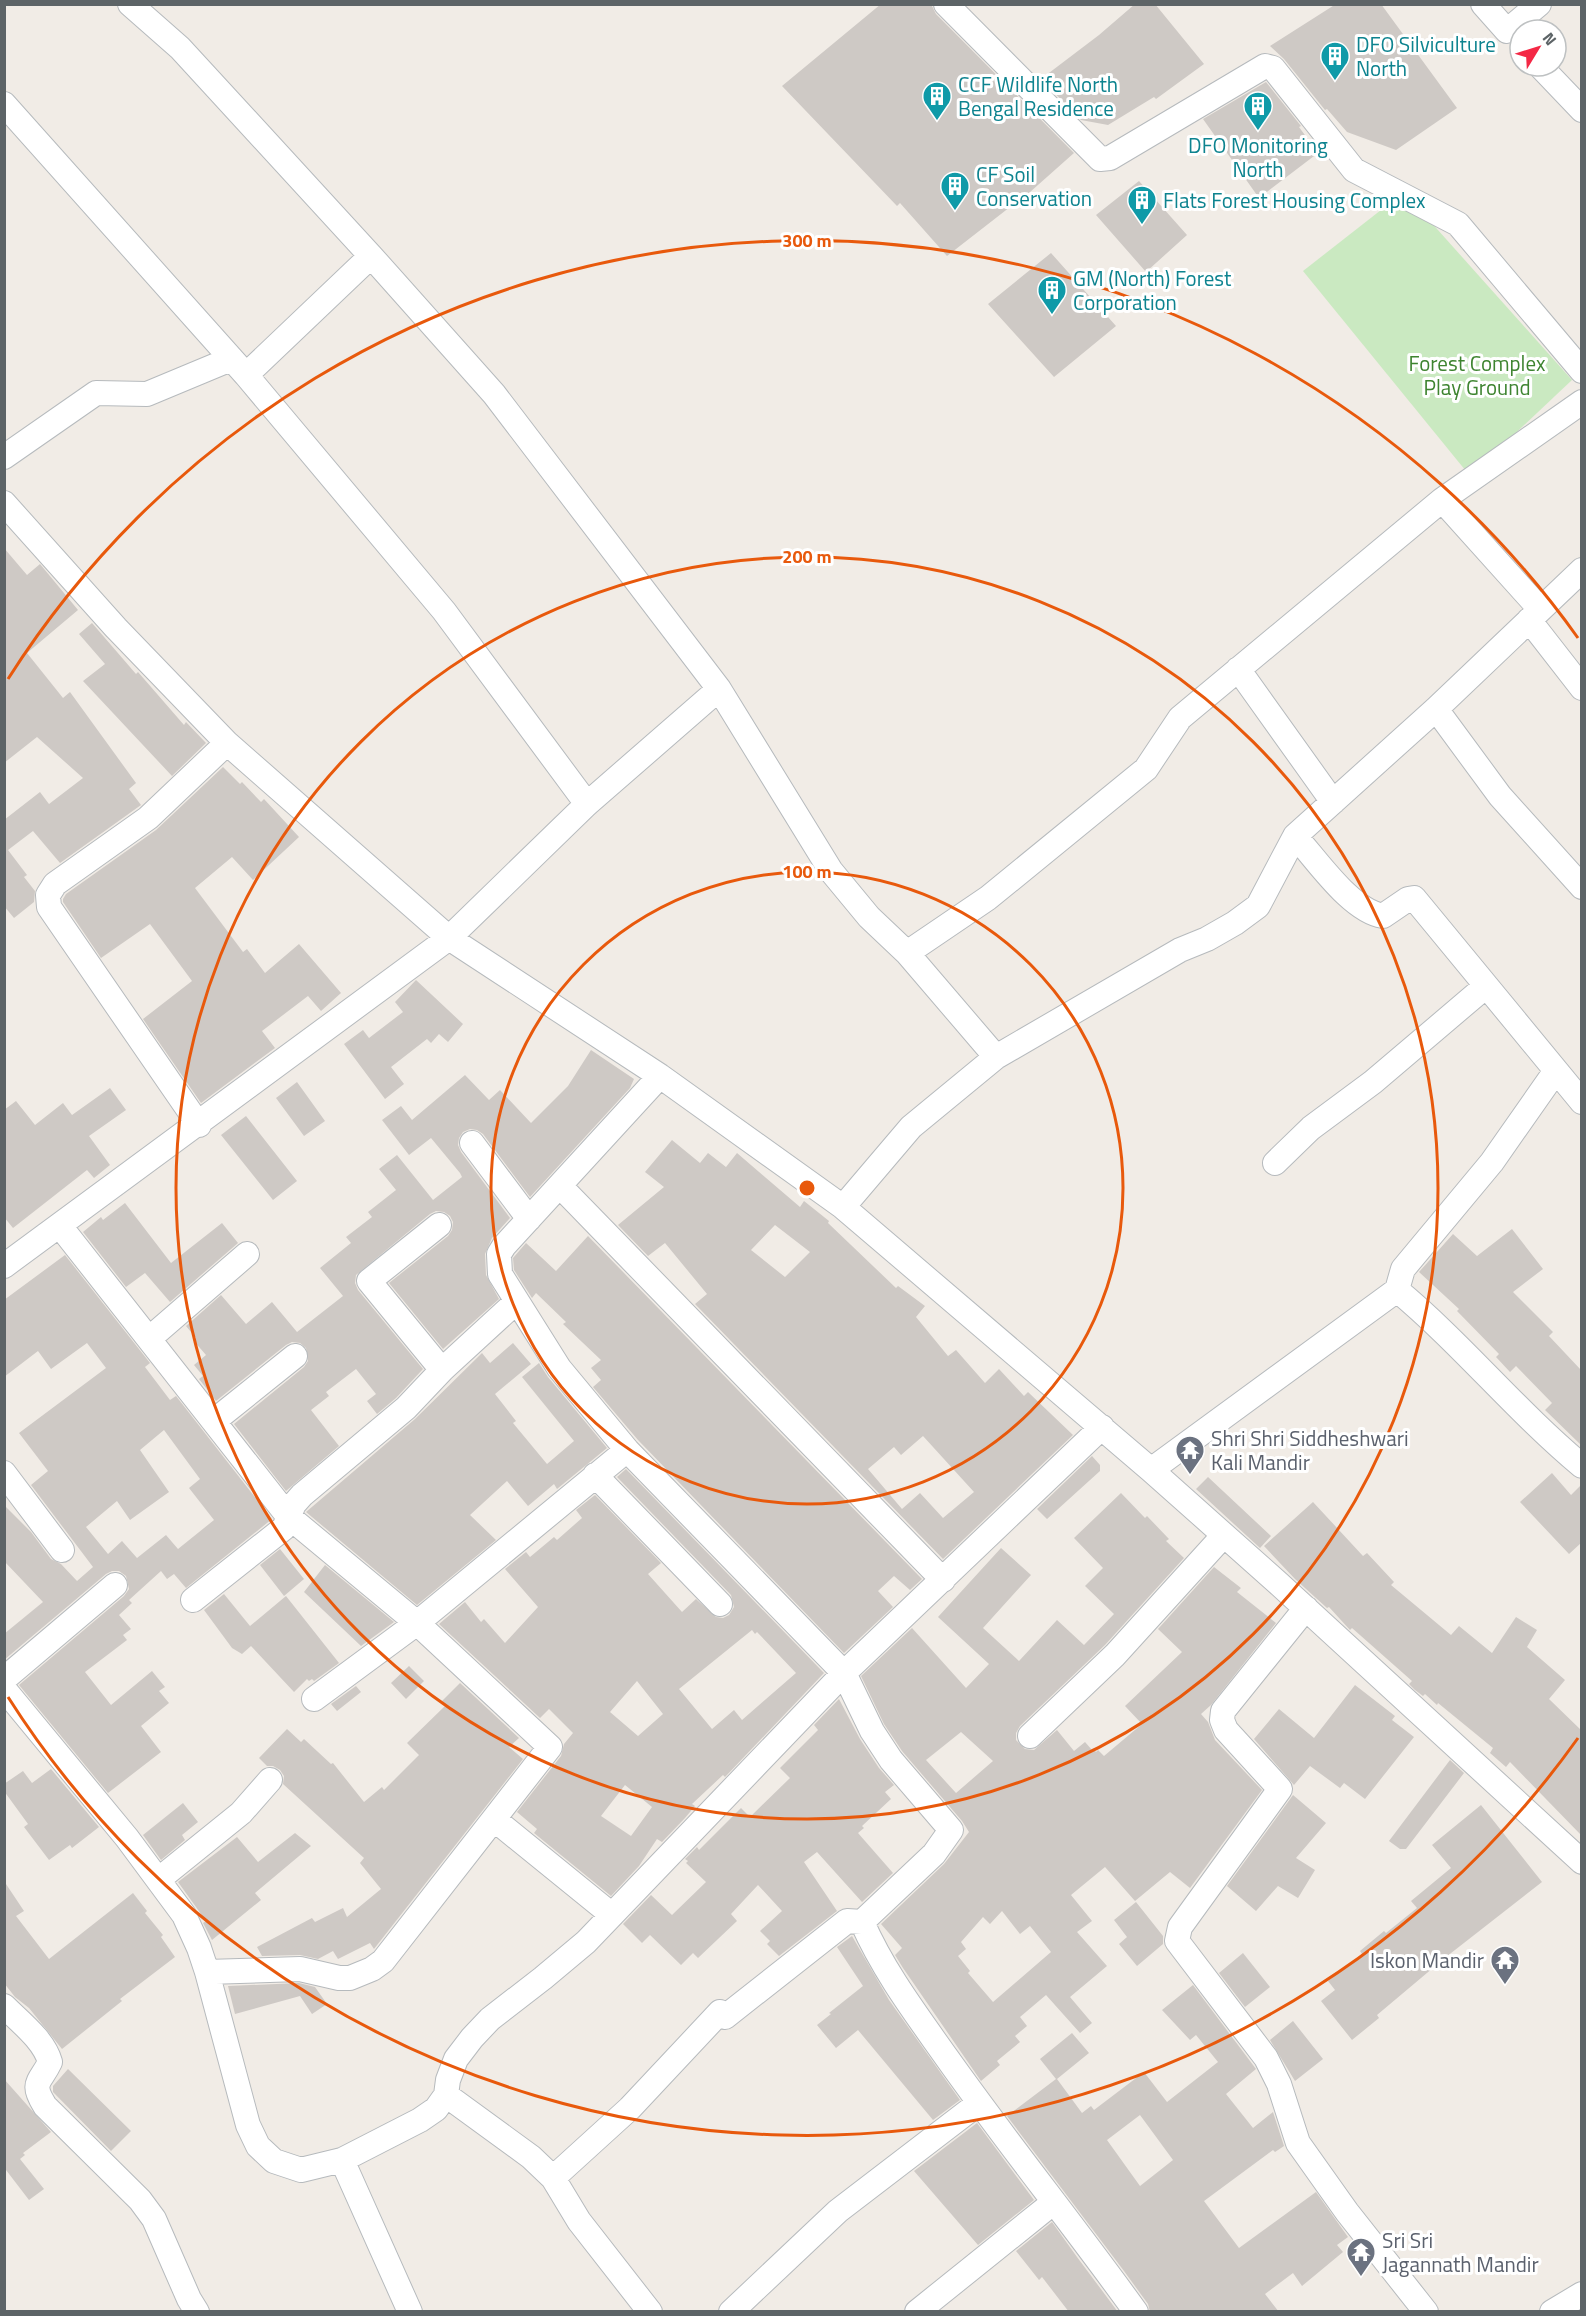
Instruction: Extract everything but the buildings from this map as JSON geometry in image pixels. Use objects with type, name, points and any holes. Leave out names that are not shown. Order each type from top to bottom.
[{"type":"street","points":[[130,4],[180,48],[494,394],[719,689],[831,871],[869,917],[907,953],[996,1057]]},
{"type":"street","points":[[946,4],[1100,159],[1110,158],[1265,66],[1273,68],[1354,170],[1458,224],[1581,371]]},
{"type":"street","points":[[1483,4],[1508,32]]},
{"type":"street","points":[[1528,18],[1539,4]]},
{"type":"street","points":[[1551,78],[1581,110]]},
{"type":"street","points":[[4,104],[238,367],[444,610],[587,804]]},
{"type":"street","points":[[4,457],[96,393],[147,394],[238,367],[371,256]]},
{"type":"street","points":[[907,953],[988,898],[1146,769],[1180,718],[1442,500],[1581,402]]},
{"type":"street","points":[[1442,500],[1535,615],[1581,688]]},
{"type":"street","points":[[4,502],[116,628],[226,743],[450,938],[660,1076],[843,1207],[1151,1470],[1306,1608],[1581,1862]]},
{"type":"street","points":[[843,1207],[911,1127],[996,1057],[1180,950],[1207,939],[1257,906],[1295,836],[1436,709],[1581,570]]},
{"type":"street","points":[[1238,669],[1333,802]]},
{"type":"street","points":[[4,1266],[199,1125],[450,938],[587,804],[719,689]]},
{"type":"street","points":[[1436,709],[1500,796],[1581,887]]},
{"type":"street","points":[[199,1125],[49,907],[48,895],[55,884],[148,818],[226,743]]},
{"type":"street","points":[[1295,836],[1359,907],[1372,914],[1383,916],[1408,899],[1414,898],[1581,1102]]},
{"type":"street","points":[[1275,1163],[1311,1128],[1373,1082],[1486,986]]},
{"type":"street","points":[[1151,1470],[1397,1290],[1403,1269],[1492,1162],[1555,1072]]},
{"type":"street","points":[[660,1076],[499,1254],[500,1274],[559,1368],[627,1450],[844,1673],[872,1731],[891,1760],[951,1830],[934,1854],[862,1922]]},
{"type":"street","points":[[472,1143],[529,1219]]},
{"type":"street","points":[[560,1186],[943,1580]]},
{"type":"street","points":[[439,1225],[369,1281],[442,1370]]},
{"type":"street","points":[[60,1226],[288,1516],[417,1623],[550,1747],[383,1961],[372,1969],[360,1975],[339,1978],[300,1969],[207,1972]]},
{"type":"street","points":[[150,1338],[247,1254]]},
{"type":"street","points":[[1397,1290],[1421,1310],[1581,1466]]},
{"type":"street","points":[[193,1600],[284,1528],[294,1504],[302,1496],[406,1407],[442,1370],[516,1302]]},
{"type":"street","points":[[214,1421],[295,1356]]},
{"type":"street","points":[[4,1689],[127,1838],[184,1915],[207,1972],[248,2125],[258,2146],[274,2161],[301,2170],[342,2160],[420,2120],[436,2109],[446,2095],[448,2080],[456,2059],[490,2019],[586,1942],[844,1673],[1102,1427]]},
{"type":"street","points":[[314,1700],[417,1623],[627,1450]]},
{"type":"street","points":[[4,1473],[62,1550]]},
{"type":"street","points":[[595,1476],[720,1604]]},
{"type":"street","points":[[1030,1736],[1115,1655],[1224,1535]]},
{"type":"street","points":[[4,1679],[115,1585]]},
{"type":"street","points":[[1306,1608],[1222,1715],[1226,1730],[1280,1789],[1180,1927],[1177,1941],[1266,2058],[1279,2084],[1298,2143],[1347,2212],[1426,2312]]},
{"type":"street","points":[[158,1880],[241,1813],[270,1780]]},
{"type":"street","points":[[495,1820],[612,1915]]},
{"type":"street","points":[[553,2178],[630,2108],[720,2012],[725,2017],[847,1920],[862,1922]]},
{"type":"street","points":[[862,1922],[874,1950],[900,1991],[980,2103],[1136,2312]]},
{"type":"street","points":[[4,2006],[43,2046],[48,2055],[50,2062],[37,2081],[36,2088],[39,2097],[45,2106],[140,2200],[154,2219],[189,2299],[197,2312]]},
{"type":"street","points":[[446,2095],[531,2157],[553,2178],[579,2221],[650,2312]]},
{"type":"street","points":[[731,2312],[837,2211],[980,2103]]},
{"type":"street","points":[[342,2160],[410,2312]]},
{"type":"street","points":[[917,2312],[1054,2202]]},
{"type":"street","points":[[1552,2312],[1581,2294]]},
{"type":"green space","name":"Forest Complex Play Ground","points":[[1404,192],[1572,380],[1470,476],[1303,271]]},
{"type":"place","name":"DFO Silviculture North","points":[[1335,82]]},
{"type":"place","name":"CCF Wildlife North Bengal Residence","points":[[937,122]]},
{"type":"place","name":"DFO Monitoring North","points":[[1258,132]]},
{"type":"place","name":"CF Soil Conservation","points":[[955,212]]},
{"type":"place","name":"Flats Forest Housing Complex","points":[[1142,226]]},
{"type":"place","name":"GM (North) Forest Corporation","points":[[1052,316]]},
{"type":"place","name":"Shri Shri Siddheshwari Kali Mandir","points":[[1190,1476]]},
{"type":"place","name":"Iskon Mandir","points":[[1505,1986]]},
{"type":"place","name":"Sri Sri Jagannath Mandir","points":[[1361,2278]]}]
